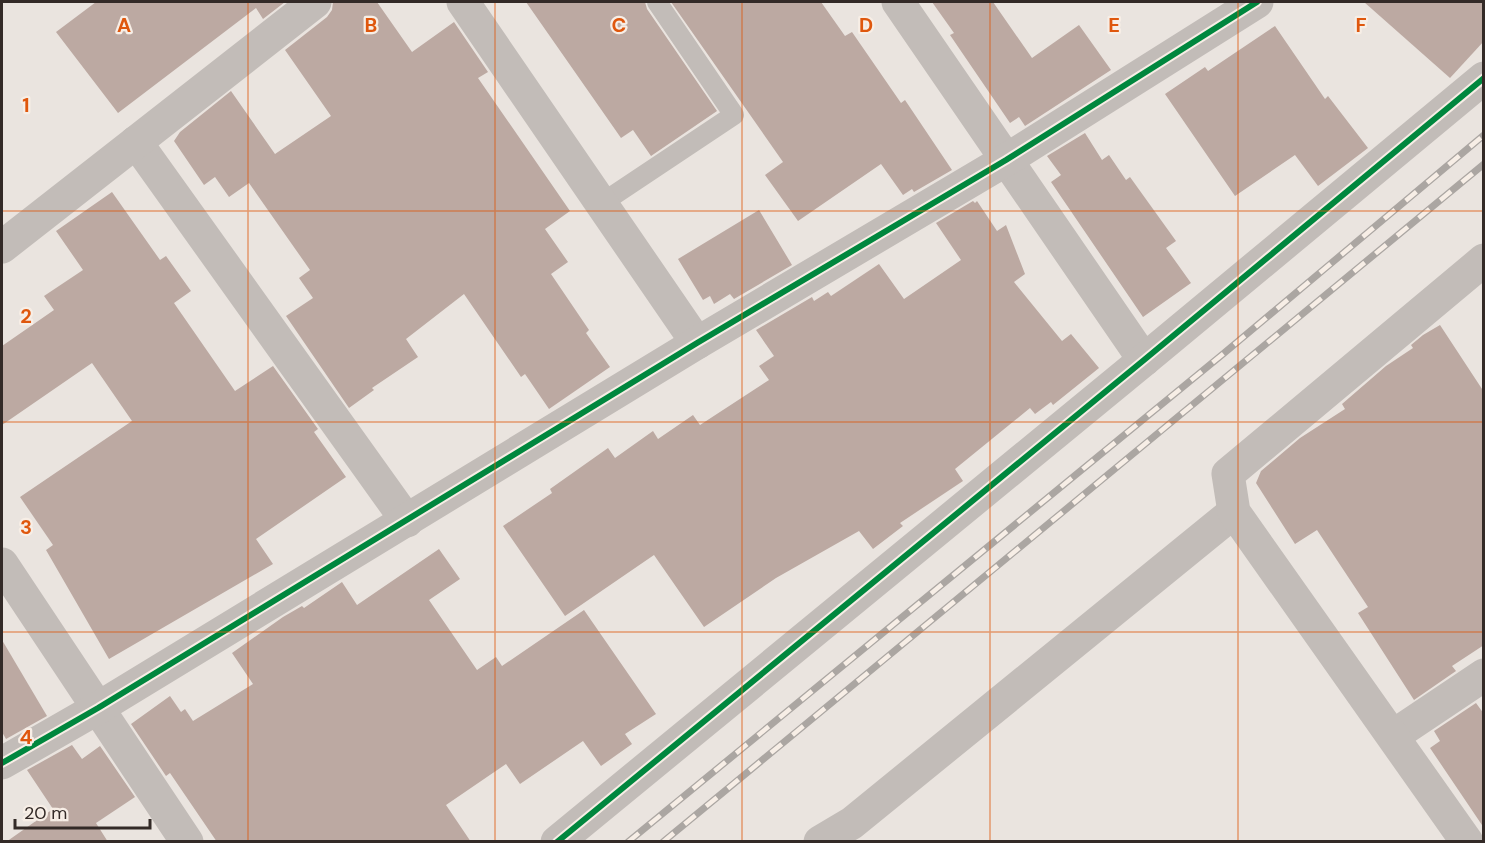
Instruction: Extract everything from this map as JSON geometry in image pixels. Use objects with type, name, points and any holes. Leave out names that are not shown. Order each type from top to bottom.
[{"type":"street","points":[[2,247],[315,2]]},
{"type":"street","points":[[463,2],[698,343]]},
{"type":"street","points":[[898,2],[1144,360]]},
{"type":"street","points":[[2,763],[98,708],[698,343],[1006,159],[1242,5]]},
{"type":"street","points":[[557,842],[1484,78]]},
{"type":"street","points":[[136,142],[407,521]]},
{"type":"street","points":[[1467,842],[1234,512],[1228,474],[1484,260]]},
{"type":"street","points":[[820,842],[852,823],[1234,512]]},
{"type":"street","points":[[2,564],[187,842]]},
{"type":"street","points":[[1393,736],[1484,675]]},
{"type":"lane","points":[[602,203],[734,115],[657,2]]},
{"type":"building","points":[[96,2],[285,2],[263,19],[256,8],[118,113],[56,32]]},
{"type":"building","points":[[333,2],[377,2],[412,52],[454,22],[488,72],[478,78],[570,211],[545,229],[568,262],[551,274],[589,330],[586,333],[610,367],[549,409],[525,374],[521,377],[464,294],[406,339],[418,357],[372,388],[374,390],[349,408],[286,316],[313,298],[299,278],[310,270],[249,183],[229,197],[215,177],[204,185],[174,141],[180,132],[231,91],[275,154],[331,116],[285,50],[327,17],[332,10]]},
{"type":"building","points":[[526,2],[645,2],[647,9],[717,111],[651,156],[633,130],[621,138]]},
{"type":"building","points":[[671,2],[821,2],[845,36],[852,32],[901,103],[905,100],[952,170],[914,192],[912,189],[903,195],[881,164],[798,221],[765,175],[783,162]]},
{"type":"building","points":[[932,2],[993,2],[1032,58],[1079,25],[1111,70],[1025,126],[1019,117],[1010,123],[950,35],[954,33]]},
{"type":"building","points":[[1364,2],[1484,2],[1484,41],[1450,78]]},
{"type":"building","points":[[1275,26],[1325,99],[1328,96],[1368,148],[1318,186],[1295,155],[1235,196],[1165,94],[1205,67],[1208,71]]},
{"type":"building","points":[[1085,133],[1102,160],[1109,155],[1126,180],[1130,177],[1176,241],[1166,248],[1191,283],[1143,317],[1051,182],[1061,175],[1047,156]]},
{"type":"building","points":[[112,192],[160,260],[166,256],[191,291],[174,303],[235,391],[273,366],[318,429],[314,432],[346,477],[256,539],[273,564],[109,659],[46,550],[53,545],[20,497],[132,421],[92,363],[2,425],[2,346],[54,310],[44,296],[83,270],[56,231]]},
{"type":"building","points":[[973,201],[975,203],[977,201],[997,231],[1006,225],[1025,274],[1014,282],[1062,341],[1071,334],[1099,368],[1053,405],[1051,402],[1035,414],[1030,408],[955,469],[963,481],[900,523],[903,526],[873,549],[859,531],[776,578],[704,627],[654,555],[565,616],[503,526],[552,493],[550,489],[608,448],[615,458],[653,431],[658,439],[693,415],[700,425],[769,380],[759,366],[774,356],[756,330],[812,297],[814,301],[828,292],[831,296],[879,264],[904,299],[961,260],[936,223]]},
{"type":"building","points":[[759,210],[792,265],[734,299],[730,294],[714,304],[710,296],[703,300],[678,259]]},
{"type":"building","points":[[1440,325],[1484,392],[1484,645],[1452,666],[1456,671],[1414,700],[1358,613],[1368,607],[1317,530],[1295,544],[1256,483],[1261,471],[1300,438],[1345,409],[1342,404],[1386,366],[1413,348],[1411,345],[1423,335]]},
{"type":"building","points":[[439,549],[460,579],[429,600],[477,670],[496,657],[502,666],[584,610],[656,714],[625,734],[632,744],[601,766],[583,741],[520,784],[506,764],[446,805],[471,842],[217,842],[170,773],[166,776],[131,724],[170,696],[181,712],[185,709],[193,721],[253,684],[232,653],[283,617],[302,606],[304,608],[342,582],[357,605]]},
{"type":"building","points":[[2,640],[47,716],[6,739],[2,732]]},
{"type":"building","points":[[1476,703],[1484,714],[1484,828],[1430,748],[1440,741],[1434,731]]},
{"type":"building","points":[[72,745],[82,759],[100,746],[135,797],[96,823],[108,842],[6,842],[53,809],[27,770]]},
{"type":"railway","points":[[628,842],[1223,354],[1484,135]]},
{"type":"railway","points":[[663,842],[1484,164]]},
{"type":"cycle path","points":[[2,763],[98,708],[697,343],[1006,160],[1257,2]]},
{"type":"cycle path","points":[[557,842],[1484,78]]}]
